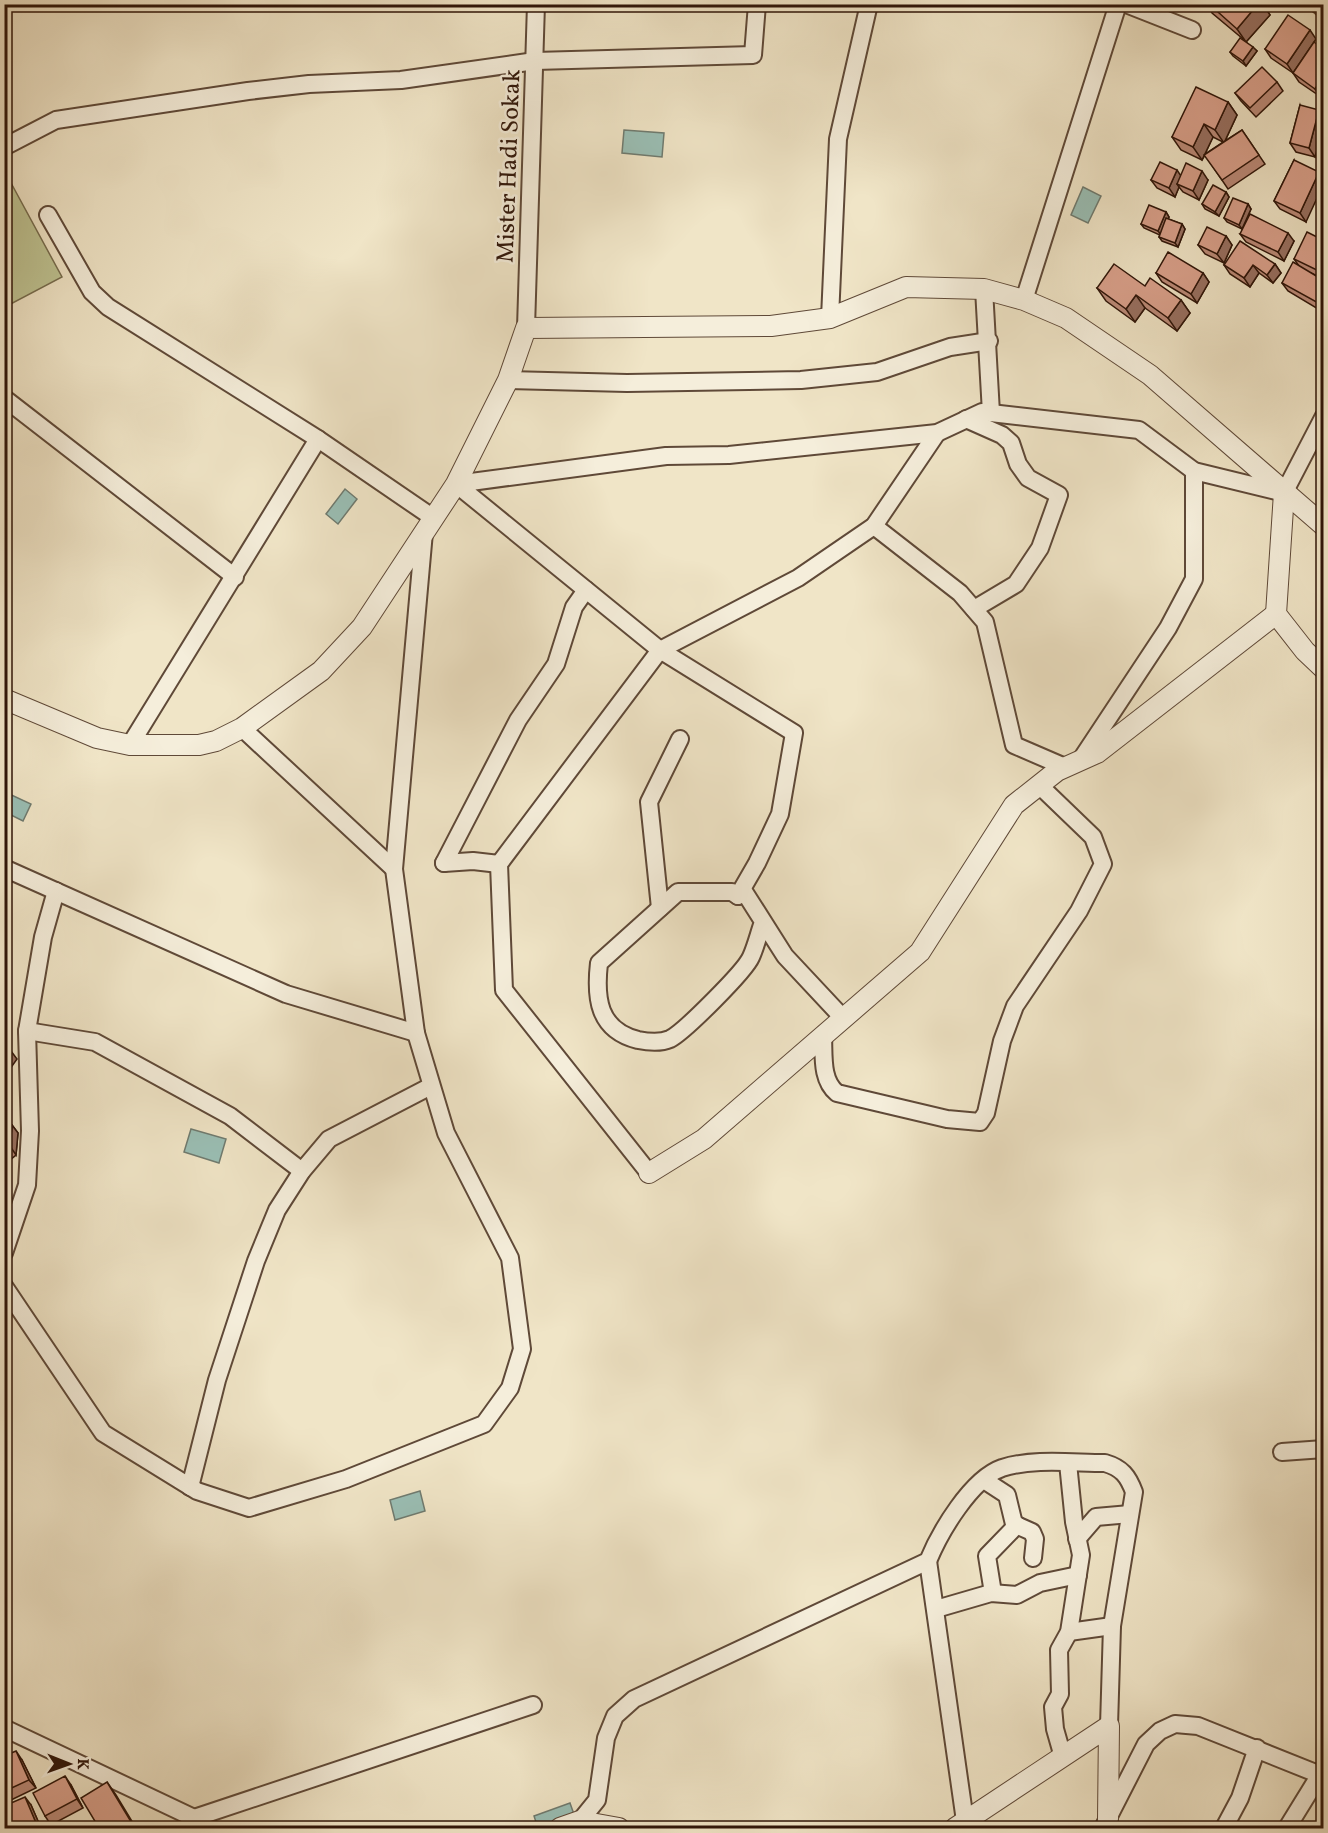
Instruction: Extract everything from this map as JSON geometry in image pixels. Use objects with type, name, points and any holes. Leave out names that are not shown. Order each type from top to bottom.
[{"type":"street","name":"Mister Hadi Sokak","points":[[526,328],[536,4]]},
{"type":"street","points":[[4,147],[56,120],[248,91],[309,84],[401,80],[535,61],[753,55],[757,4]]},
{"type":"street","points":[[830,318],[838,139],[869,4]]},
{"type":"street","points":[[1024,300],[1118,4]]},
{"type":"street","points":[[1126,4],[1192,30]]},
{"type":"street","points":[[1318,4],[1323,9]]},
{"type":"street","points":[[48,215],[92,292],[108,307],[318,439],[428,525]]},
{"type":"street","points":[[4,699],[97,738],[130,745],[199,745],[216,741],[242,728],[321,671],[362,627],[456,484],[508,380],[526,328],[771,326],[830,318],[906,286],[984,289],[1024,300],[1066,318],[1150,375],[1323,526]]},
{"type":"street","points":[[984,289],[989,341],[991,413]]},
{"type":"street","points":[[508,380],[627,383],[801,380],[877,372],[950,347],[989,341]]},
{"type":"street","points":[[4,398],[235,577]]},
{"type":"street","points":[[456,484],[666,456],[729,455],[937,433],[982,412],[1139,429],[1194,471],[1284,493]]},
{"type":"street","points":[[1323,416],[1284,493],[1276,614],[1305,651],[1323,669]]},
{"type":"street","points":[[966,419],[1002,435],[1011,443],[1018,464],[1028,478],[1059,495],[1040,548],[1016,584],[974,609]]},
{"type":"street","points":[[937,433],[874,526],[798,578],[660,650],[499,864],[504,990],[649,1173],[704,1139],[920,952],[1014,805],[1039,785],[1072,764],[1097,753],[1276,614]]},
{"type":"street","points":[[130,745],[318,439]]},
{"type":"street","points":[[1072,764],[1168,628],[1194,579],[1194,471]]},
{"type":"street","points":[[456,484],[660,650],[794,734],[780,814],[757,863],[738,896]]},
{"type":"street","points":[[4,1286],[103,1433],[190,1487],[249,1508],[346,1479],[484,1424],[510,1388],[522,1349],[510,1258],[446,1133],[431,1086],[416,1033],[394,869],[428,525]]},
{"type":"street","points":[[874,526],[960,594],[986,622],[1014,745],[1072,764]]},
{"type":"street","points":[[499,864],[473,861],[444,863],[518,720],[556,664],[574,607],[586,590]]},
{"type":"street","points":[[242,728],[394,869]]},
{"type":"street","points":[[660,908],[649,802],[680,739]]},
{"type":"street","points":[[822,1036],[826,1078],[829,1086],[837,1093],[948,1119],[980,1122],[986,1113],[1002,1041],[1015,1006],[1079,911],[1103,864],[1093,837],[1039,785]]},
{"type":"street","points":[[4,868],[286,994],[416,1033]]},
{"type":"street","points":[[4,1253],[27,1185],[30,1131],[27,1031],[43,937],[56,891]]},
{"type":"street","points":[[738,896],[732,892],[678,892],[599,963],[597,998],[613,1029],[627,1037],[648,1042],[668,1040],[691,1022],[750,959],[763,922]]},
{"type":"street","points":[[738,896],[745,893],[785,956],[843,1018]]},
{"type":"street","points":[[27,1031],[95,1042],[230,1116],[302,1171]]},
{"type":"street","points":[[190,1487],[218,1380],[256,1261],[277,1210],[302,1171],[329,1139],[431,1086]]},
{"type":"street","points":[[1282,1452],[1323,1449]]},
{"type":"street","points":[[1106,1824],[1109,1726],[1112,1626],[1134,1492],[1128,1477],[1118,1467],[1105,1463],[1022,1464],[1001,1468],[984,1480],[958,1507],[940,1532],[928,1561],[963,1826],[1109,1726]]},
{"type":"street","points":[[1063,1757],[1055,1729],[1053,1707],[1060,1694],[1059,1650],[1069,1632],[1081,1555],[1068,1464]]},
{"type":"street","points":[[984,1480],[1007,1495],[1010,1513],[1017,1525],[1032,1532],[1035,1539],[1033,1558]]},
{"type":"street","points":[[1077,1539],[1096,1517],[1131,1514]]},
{"type":"street","points":[[993,1593],[987,1556],[1017,1525]]},
{"type":"street","points":[[580,1821],[597,1800],[606,1738],[615,1716],[634,1699],[928,1561]]},
{"type":"street","points":[[936,1609],[993,1593],[1017,1595],[1040,1583],[1078,1575]]},
{"type":"street","points":[[1069,1632],[1112,1626]]},
{"type":"street","points":[[4,1728],[193,1823],[533,1705]]},
{"type":"street","points":[[1106,1824],[1146,1744],[1160,1731],[1175,1724],[1198,1726],[1321,1771],[1287,1828]]},
{"type":"street","points":[[1224,1828],[1240,1798],[1257,1748]]},
{"type":"street","points":[[560,1828],[580,1821],[619,1828]]},
{"type":"green space","points":[[4,170],[62,277],[5,307],[4,307]]},
{"type":"water","points":[[624,130],[664,133],[662,157],[622,153]]},
{"type":"water","points":[[1083,187],[1101,196],[1088,223],[1071,215]]},
{"type":"water","points":[[345,489],[357,499],[338,524],[326,514]]},
{"type":"water","points":[[5,792],[31,804],[23,821],[5,812]]},
{"type":"water","points":[[191,1129],[226,1139],[219,1163],[184,1152]]},
{"type":"water","points":[[420,1491],[425,1511],[395,1520],[390,1500]]},
{"type":"water","points":[[570,1803],[576,1820],[550,1828],[538,1828],[534,1816]]},
{"type":"building","points":[[1209,4],[1258,4],[1237,29]]},
{"type":"building","points":[[1288,15],[1310,30],[1287,64],[1265,49]]},
{"type":"building","points":[[1240,38],[1253,47],[1243,61],[1230,52]]},
{"type":"building","points":[[1314,42],[1323,49],[1323,76],[1315,89],[1293,73]]},
{"type":"building","points":[[1262,67],[1277,82],[1250,108],[1235,93]]},
{"type":"building","points":[[1196,87],[1228,102],[1215,130],[1204,124],[1193,147],[1172,137]]},
{"type":"building","points":[[1300,105],[1319,110],[1309,148],[1290,143]]},
{"type":"building","points":[[1242,130],[1259,155],[1222,180],[1204,155]]},
{"type":"building","points":[[1294,160],[1319,172],[1300,213],[1274,201]]},
{"type":"building","points":[[1160,162],[1177,170],[1169,188],[1151,180]]},
{"type":"building","points":[[1186,163],[1202,171],[1193,191],[1177,184]]},
{"type":"building","points":[[1213,185],[1226,192],[1215,212],[1202,204]]},
{"type":"building","points":[[1233,198],[1248,204],[1239,225],[1224,218]]},
{"type":"building","points":[[1149,205],[1166,212],[1158,231],[1141,224]]},
{"type":"building","points":[[1250,214],[1288,233],[1278,252],[1240,234]]},
{"type":"building","points":[[1166,218],[1182,224],[1175,243],[1159,237]]},
{"type":"building","points":[[1207,227],[1226,236],[1217,254],[1198,245]]},
{"type":"building","points":[[1307,232],[1323,240],[1323,273],[1294,259]]},
{"type":"building","points":[[1240,241],[1275,264],[1267,275],[1253,265],[1244,278],[1224,265]]},
{"type":"building","points":[[1168,252],[1203,273],[1191,294],[1156,273]]},
{"type":"building","points":[[1293,262],[1323,280],[1323,298],[1320,304],[1282,283]]},
{"type":"building","points":[[1114,264],[1145,286],[1150,278],[1181,300],[1168,318],[1136,295],[1126,309],[1097,288]]},
{"type":"building","points":[[4,1046],[11,1051],[4,1059]]},
{"type":"building","points":[[4,1124],[12,1125],[10,1146],[4,1151]]},
{"type":"building","points":[[16,1751],[29,1780],[5,1791],[4,1756]]},
{"type":"building","points":[[65,1776],[77,1799],[45,1816],[33,1793]]},
{"type":"building","points":[[107,1782],[133,1825],[128,1828],[99,1828],[81,1798]]},
{"type":"building","points":[[25,1797],[36,1823],[23,1828],[13,1828],[4,1806]]}]
